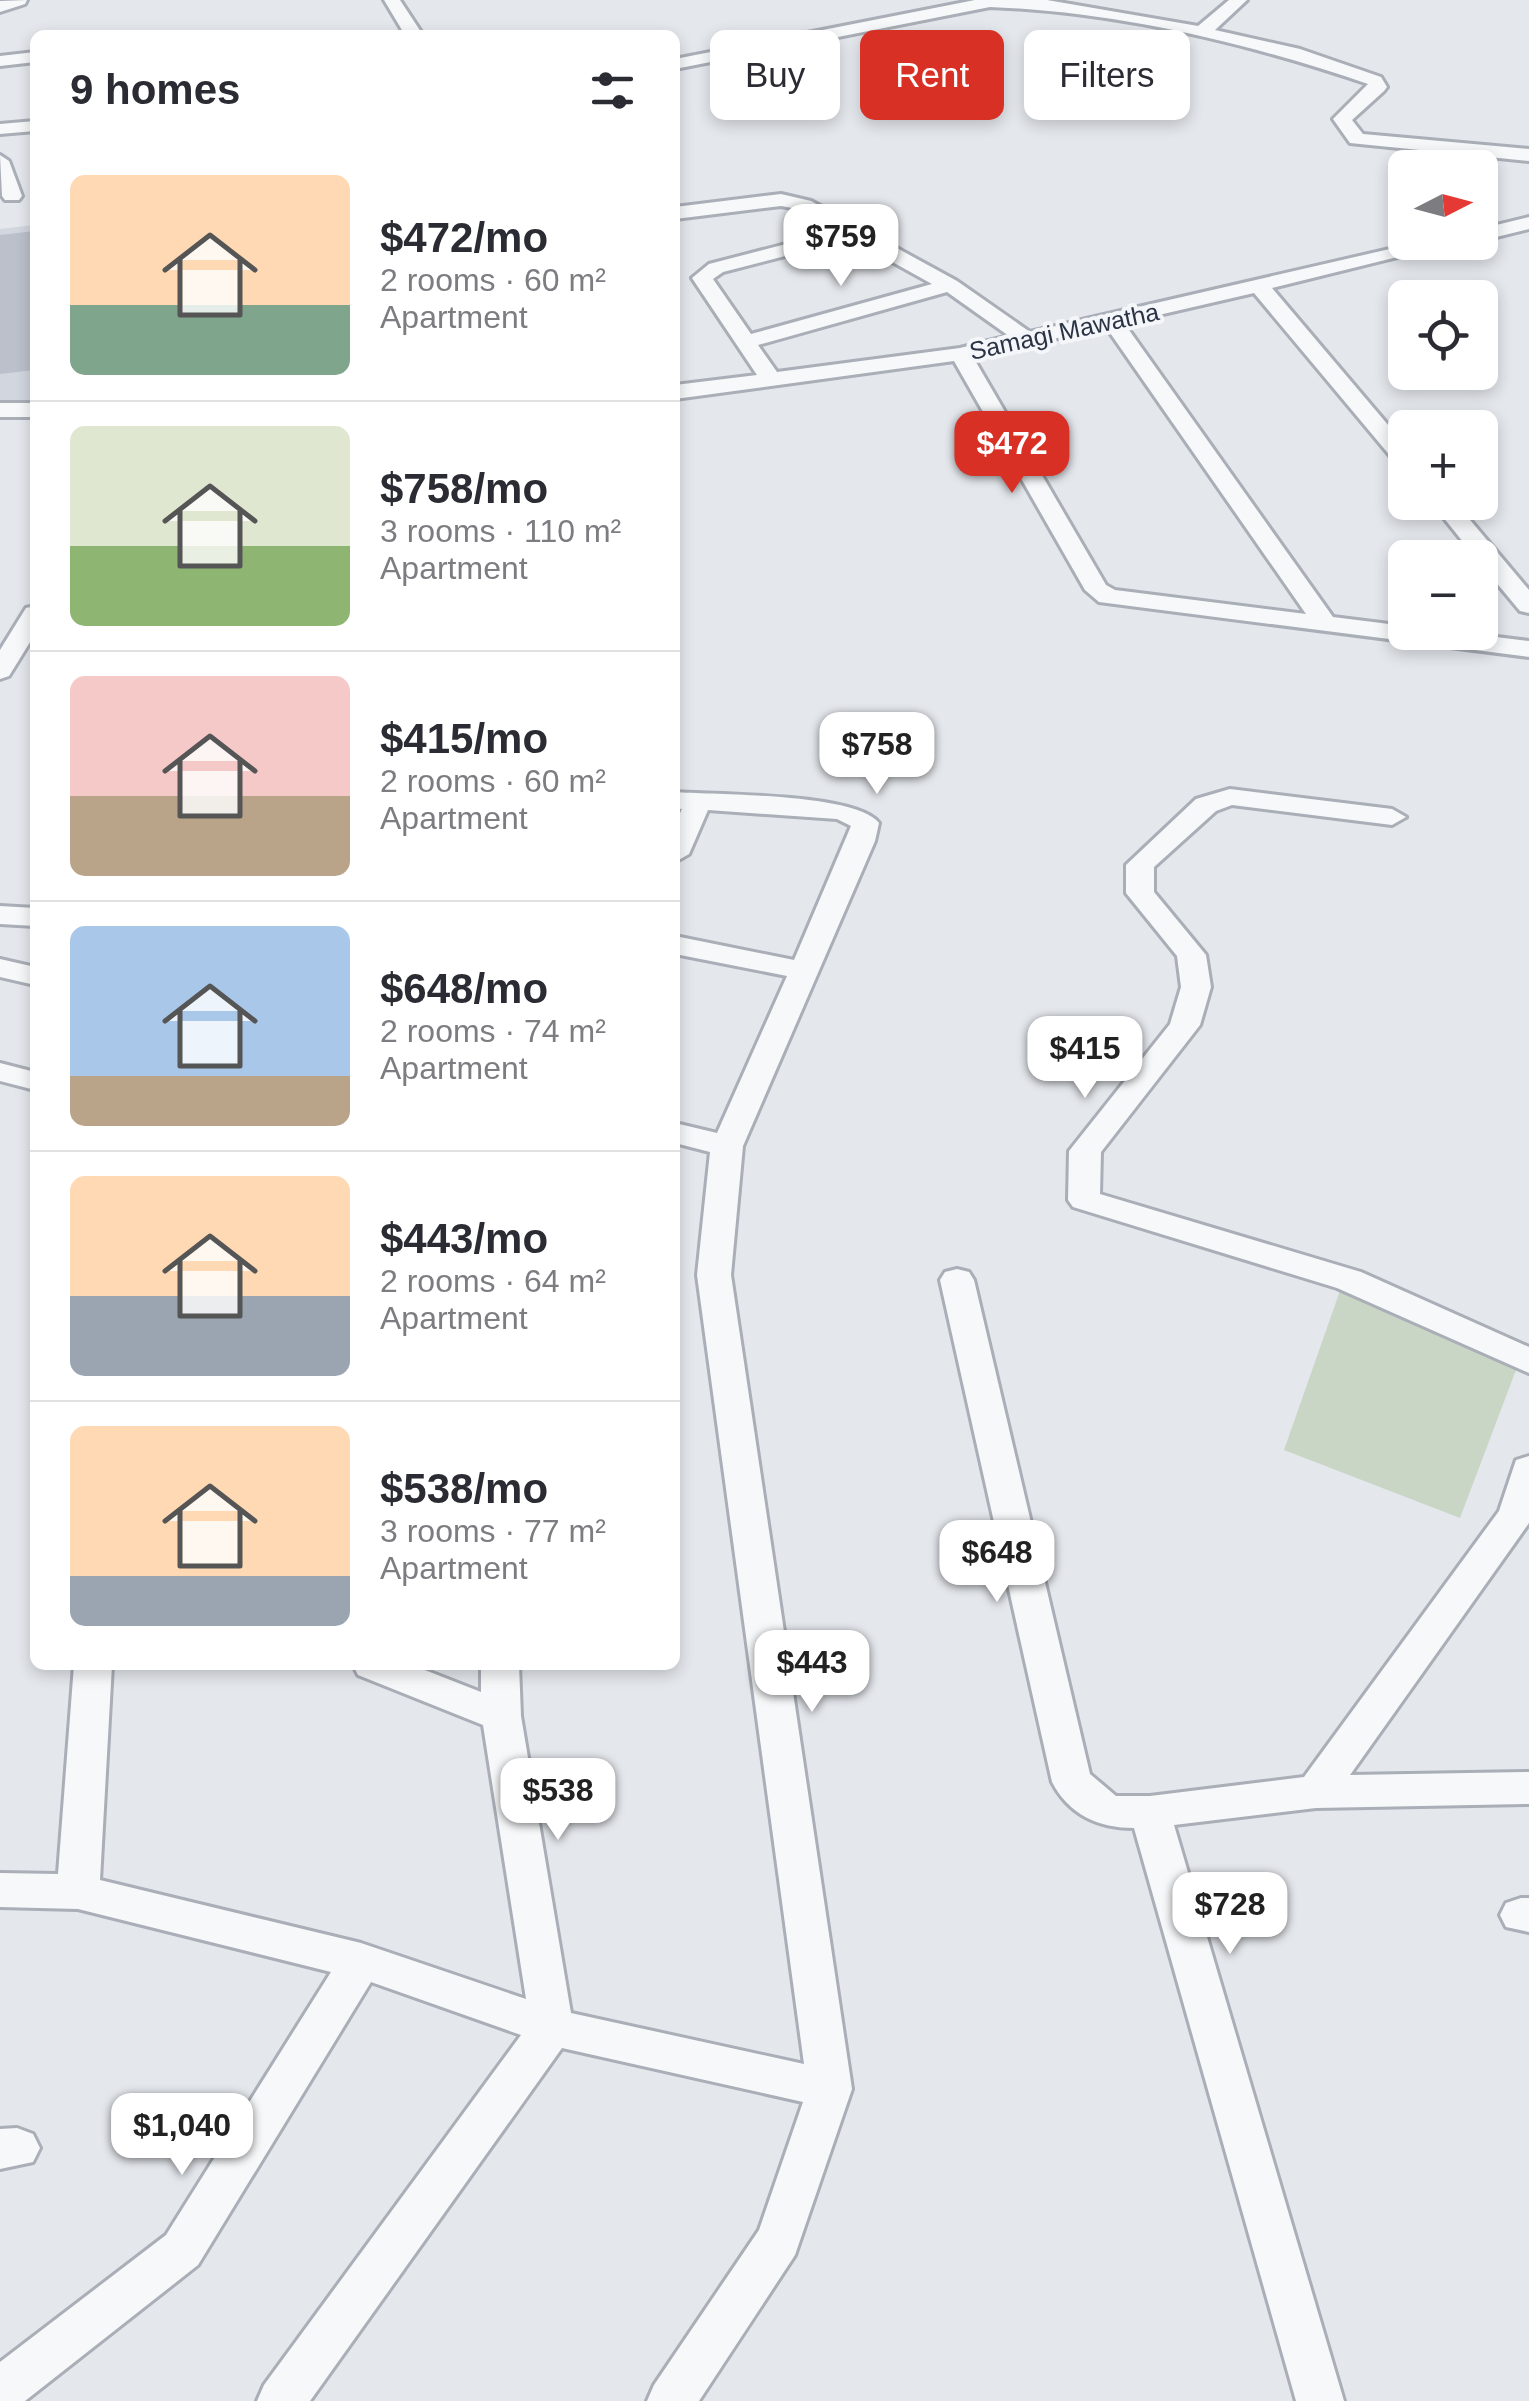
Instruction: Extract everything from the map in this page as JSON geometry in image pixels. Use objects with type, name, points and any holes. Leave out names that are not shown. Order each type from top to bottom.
[{"type":"street","points":[[0,7],[19,0]]},
{"type":"street","points":[[392,0],[411,30]]},
{"type":"street","points":[[1202,32],[1239,0]]},
{"type":"street","points":[[680,63],[990,2],[1041,4],[1202,32],[1294,53],[1375,81],[1378,87],[1342,119],[1358,139],[1529,155]]},
{"type":"street","points":[[0,61],[30,58]]},
{"type":"street","points":[[0,129],[30,126]]},
{"type":"street","points":[[0,162],[6,197]]},
{"type":"street","points":[[680,212],[781,200],[804,205],[950,285],[1027,339]]},
{"type":"street","points":[[1498,231],[1529,223]]},
{"type":"street","points":[[772,380],[702,278],[716,268],[854,232]]},
{"type":"street","name":"Samagi Mawatha","points":[[680,391],[960,354],[1388,257]]},
{"type":"street","points":[[746,342],[950,285]]},
{"type":"street","points":[[1261,288],[1388,438]]},
{"type":"street","points":[[1112,322],[1326,625]]},
{"type":"street","points":[[960,354],[1097,590],[1108,597],[1529,650]]},
{"type":"street","points":[[0,410],[30,410]]},
{"type":"street","points":[[1458,520],[1524,594]]},
{"type":"street","points":[[0,671],[30,621]]},
{"type":"street","points":[[1392,817],[1230,798],[1206,805],[1140,864],[1140,893],[1191,955],[1196,987],[1185,1024],[1085,1151],[1084,1200],[1349,1280],[1529,1361]]},
{"type":"street","points":[[671,2401],[780,2240],[830,2088],[714,1275],[728,1146],[861,840],[864,823],[844,811],[687,801],[680,832]]},
{"type":"street","points":[[0,914],[30,917]]},
{"type":"street","points":[[680,947],[805,971]]},
{"type":"street","points":[[0,968],[30,975]]},
{"type":"street","points":[[0,1072],[30,1080]]},
{"type":"street","points":[[680,1134],[728,1146]]},
{"type":"street","points":[[958,1280],[1072,1782],[1107,1812],[1150,1812],[1316,1792],[1529,1788]]},
{"type":"street","points":[[1316,1792],[1516,1514],[1529,1470]]},
{"type":"street","points":[[78,1892],[93,1670]]},
{"type":"street","points":[[385,1670],[502,1716]]},
{"type":"street","points":[[281,2401],[552,2027],[502,1716],[500,1670]]},
{"type":"street","points":[[1150,1812],[1320,2401]]},
{"type":"street","points":[[0,1890],[78,1892],[361,1962],[552,2027],[830,2088]]},
{"type":"street","points":[[0,2391],[182,2250],[361,1962]]},
{"type":"shaded area","points":[[30,226],[30,405],[0,405],[0,229]]},
{"type":"green space","points":[[1341,1288],[1519,1362],[1460,1518],[1284,1450]]},
{"type":"building","points":[[30,232],[30,371],[0,374],[0,235]]}]
